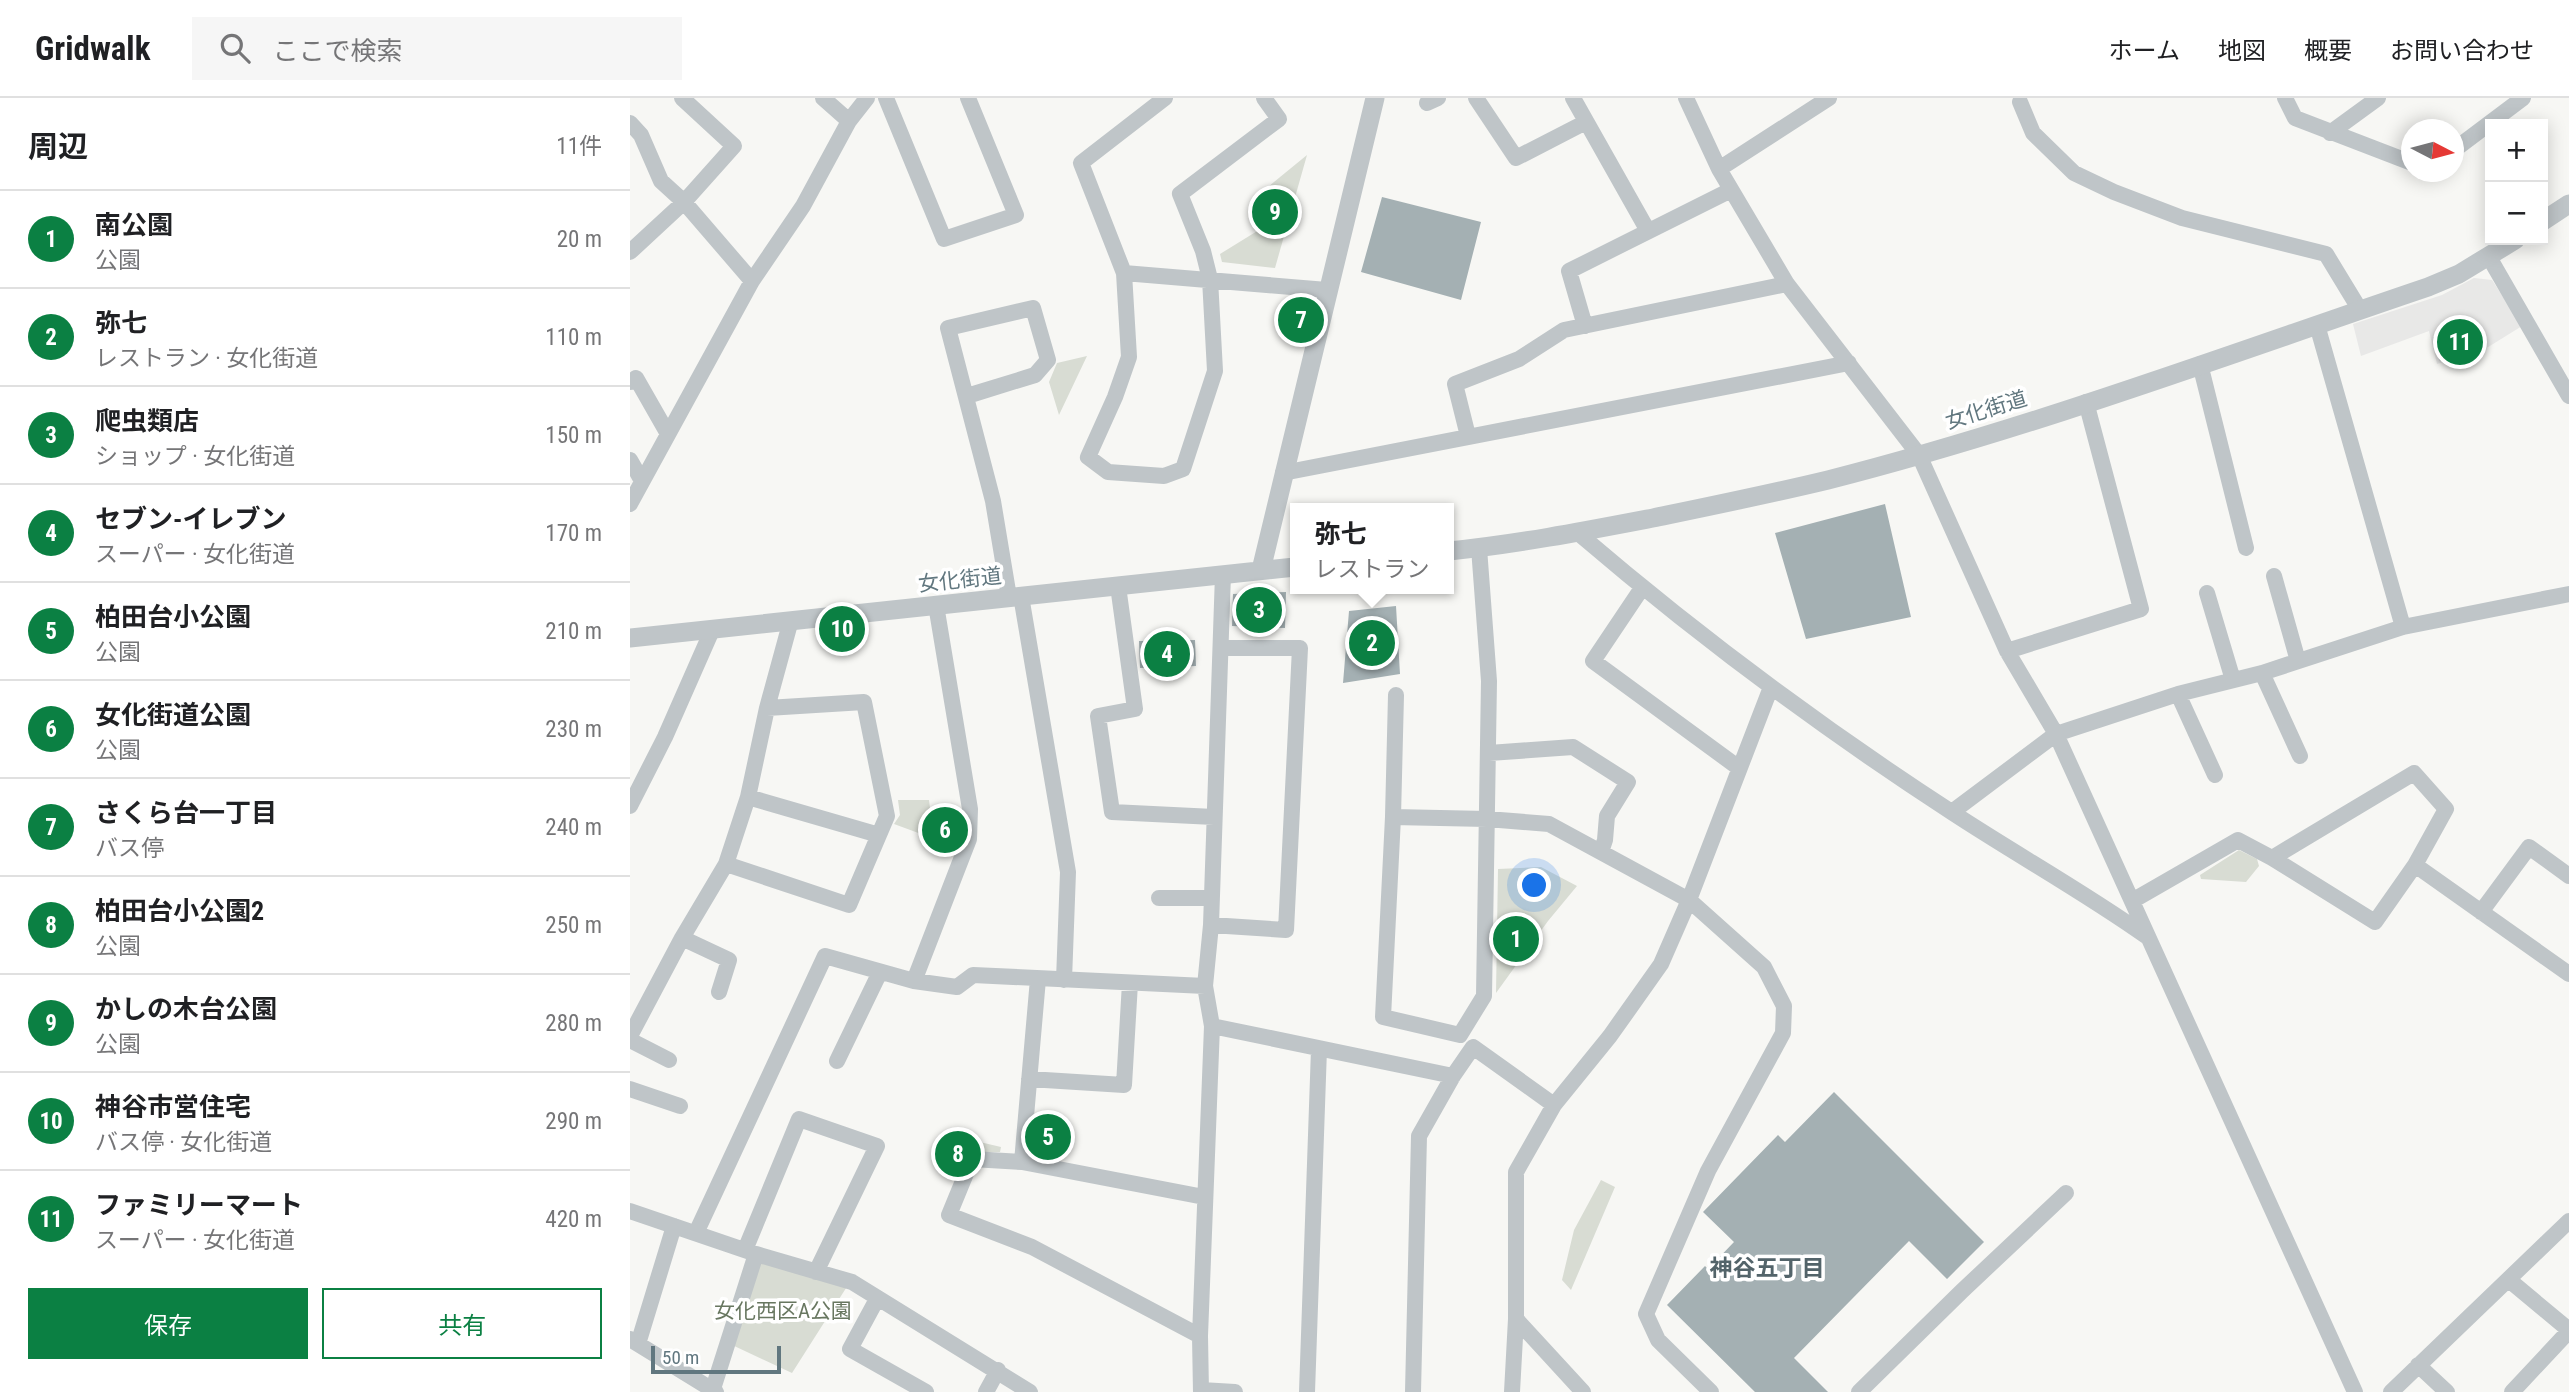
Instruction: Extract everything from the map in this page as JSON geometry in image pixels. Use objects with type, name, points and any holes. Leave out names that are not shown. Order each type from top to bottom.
[{"type":"street","points":[[630,252],[684,202],[734,146],[682,98]]},
{"type":"street","points":[[823,98],[849,121]]},
{"type":"street","points":[[630,504],[752,281],[803,206],[849,121],[867,98]]},
{"type":"street","points":[[886,98],[944,239],[1016,215],[968,98]]},
{"type":"street","points":[[1165,98],[1080,163],[1124,273],[1129,357],[1115,397],[1088,457],[1108,472],[1164,476],[1183,469],[1215,371],[1210,279],[1203,251],[1180,194],[1279,119],[1264,98]]},
{"type":"street","points":[[1476,98],[1516,158],[1586,122]]},
{"type":"street","points":[[1573,98],[1648,231]]},
{"type":"street","points":[[1686,98],[1718,169],[1787,284],[1919,455],[2007,650],[2056,734],[2355,1392]]},
{"type":"street","points":[[1718,169],[1829,98]]},
{"type":"street","points":[[2285,98],[2295,118],[2401,159]]},
{"type":"street","points":[[2330,133],[2378,98]]},
{"type":"street","points":[[2464,142],[2523,98]]},
{"type":"street","points":[[2025,99],[2033,133],[2074,173],[2114,192],[2182,218],[2326,254],[2360,310]]},
{"type":"street","points":[[1261,570],[1373,100]]},
{"type":"street","points":[[630,123],[641,135],[661,181],[684,202],[752,281]]},
{"type":"street","points":[[1585,326],[1569,271],[1731,190]]},
{"type":"street","points":[[2548,218],[2569,204]]},
{"type":"street","name":"女化街道","points":[[1454,550],[1578,533],[1718,505],[1828,480],[1919,455],[2428,287],[2459,274],[2507,245]]},
{"type":"street","points":[[2489,257],[2569,396]]},
{"type":"street","points":[[1124,273],[1327,290]]},
{"type":"street","points":[[1468,436],[1455,384],[1519,359],[1564,330],[1787,284]]},
{"type":"street","points":[[967,396],[1035,375],[1048,360],[1033,308],[948,328],[1015,597],[1068,872],[1064,980]]},
{"type":"street","points":[[2317,325],[2403,627]]},
{"type":"street","points":[[1283,473],[1849,363]]},
{"type":"street","points":[[2200,364],[2246,548]]},
{"type":"street","points":[[630,382],[636,378],[668,434]]},
{"type":"street","points":[[2007,650],[2141,609],[2086,402]]},
{"type":"street","points":[[630,460],[642,481]]},
{"type":"street","points":[[1578,533],[1642,588],[1771,687],[1952,812],[2148,937]]},
{"type":"street","points":[[1396,695],[1394,817],[1383,1017],[1460,1035],[1484,996],[1489,681],[1479,548]]},
{"type":"street","name":"女化街道","points":[[630,638],[1290,567]]},
{"type":"street","points":[[1223,574],[1211,925],[1205,986],[1212,1026],[1200,1336],[1201,1391],[1235,1392]]},
{"type":"street","points":[[2274,576],[2298,661]]},
{"type":"street","points":[[1118,586],[1135,709],[1098,716],[1112,812],[1214,817]]},
{"type":"street","points":[[1642,588],[1593,661],[1739,768]]},
{"type":"street","points":[[2207,593],[2233,680]]},
{"type":"street","points":[[1952,812],[2056,734],[2178,694],[2262,673],[2403,627],[2569,594]]},
{"type":"street","points":[[914,981],[969,839],[970,810],[936,606]]},
{"type":"street","points":[[670,1060],[630,1038],[682,938],[726,864],[748,797],[767,708],[791,620]]},
{"type":"street","points":[[630,806],[665,737],[713,628]]},
{"type":"street","points":[[1211,925],[1286,930],[1300,648],[1220,648]]},
{"type":"street","points":[[2262,673],[2300,757]]},
{"type":"street","points":[[1512,1392],[1516,1319],[1516,1172],[1555,1105],[1661,964],[1689,901],[1771,687]]},
{"type":"street","points":[[2178,694],[2215,775]]},
{"type":"street","points":[[726,864],[849,905],[887,816],[864,702],[767,708]]},
{"type":"street","points":[[1489,753],[1573,747],[1628,782],[1607,816],[1601,852]]},
{"type":"street","points":[[2132,901],[2238,840],[2375,922],[2415,865],[2446,809],[2414,773],[2272,858]]},
{"type":"street","points":[[748,797],[879,835]]},
{"type":"street","points":[[1394,817],[1487,819],[1549,824],[1689,901],[1764,967],[1784,1006],[1783,1033],[1708,1171],[1646,1314],[1658,1340],[1711,1392]]},
{"type":"street","points":[[2481,912],[2529,847],[2569,876]]},
{"type":"street","points":[[2415,865],[2569,974]]},
{"type":"street","points":[[1159,898],[1212,898]]},
{"type":"street","points":[[682,938],[729,960],[719,992]]},
{"type":"street","points":[[696,1233],[825,957],[914,981],[957,987],[973,975],[1205,986]]},
{"type":"street","points":[[837,1061],[880,972]]},
{"type":"street","points":[[1022,1162],[1038,979]]},
{"type":"street","points":[[1029,1079],[1124,1085],[1130,983]]},
{"type":"street","points":[[1212,1026],[1453,1076]]},
{"type":"street","points":[[1413,1392],[1419,1136],[1473,1046],[1555,1105]]},
{"type":"street","points":[[1307,1392],[1318,1049]]},
{"type":"street","points":[[630,1089],[680,1106]]},
{"type":"street","points":[[674,1226],[634,1341],[714,1391],[750,1252],[799,1119],[877,1146],[816,1272]]},
{"type":"street","points":[[1200,1336],[1032,1247],[949,1215],[972,1159],[1022,1162],[1204,1197]]},
{"type":"street","points":[[1859,1392],[2066,1194]]},
{"type":"street","points":[[630,1211],[750,1252],[852,1282],[1030,1392]]},
{"type":"street","points":[[2391,1392],[2569,1221]]},
{"type":"street","points":[[2509,1280],[2569,1330],[2512,1392]]},
{"type":"street","points":[[877,1299],[850,1349],[926,1392]]},
{"type":"street","points":[[1516,1319],[1583,1392]]},
{"type":"street","points":[[2418,1365],[2446,1392]]},
{"type":"street","points":[[986,1392],[998,1370]]},
{"type":"shaded area","points":[[2474,278],[2492,280],[2522,326],[2485,349],[2437,364],[2429,331],[2361,356],[2353,324],[2442,295]]},
{"type":"green space","points":[[1307,155],[1275,268],[1222,262],[1220,254],[1267,225],[1252,200]]},
{"type":"green space","points":[[1087,356],[1059,415],[1049,382],[1057,363]]},
{"type":"green space","points":[[898,800],[929,800],[931,817],[966,824],[959,848],[894,824],[900,815]]},
{"type":"green space","points":[[2239,850],[2257,859],[2259,866],[2246,882],[2201,879],[2200,875]]},
{"type":"green space","points":[[1541,867],[1577,886],[1496,993],[1498,869]]},
{"type":"green space","points":[[1038,1118],[1064,1121],[1055,1161],[1039,1158],[1034,1153]]},
{"type":"green space","points":[[950,1135],[1001,1147],[1000,1152],[976,1154],[959,1170],[942,1162]]},
{"type":"green space","points":[[1601,1180],[1615,1187],[1571,1290],[1562,1280],[1574,1230]]},
{"type":"green space","name":"女化西区A公園","points":[[755,1258],[848,1285],[792,1373],[730,1344]]},
{"type":"building","points":[[1382,197],[1481,222],[1461,300],[1361,272]]},
{"type":"building","points":[[2479,323],[2486,346],[2440,361],[2433,337]]},
{"type":"building","points":[[1885,504],[1911,617],[1806,639],[1775,533]]},
{"type":"building","points":[[1286,592],[1285,628],[1232,626],[1233,594]]},
{"type":"building","points":[[1396,606],[1400,674],[1343,683],[1349,611]]},
{"type":"building","points":[[1195,640],[1196,666],[1140,668],[1139,641]]},
{"type":"building","points":[[1834,1092],[1984,1242],[1947,1279],[1909,1241],[1794,1358],[1828,1392],[1755,1392],[1667,1305],[1705,1266],[1708,1269],[1734,1242],[1703,1212],[1778,1135],[1785,1142]]},
{"type":"place","name":"かしの木台公園","points":[[1275,212]]},
{"type":"place","name":"さくら台一丁目","points":[[1301,320]]},
{"type":"place","name":"ファミリーマート","points":[[2460,342]]},
{"type":"place","name":"爬虫類店","points":[[1259,610]]},
{"type":"place","name":"神谷市営住宅","points":[[842,629]]},
{"type":"place","name":"弥七","points":[[1372,643]]},
{"type":"place","name":"セブン-イレブン","points":[[1167,654]]},
{"type":"place","name":"女化街道公園","points":[[945,830]]},
{"type":"place","name":"南公園","points":[[1516,939]]},
{"type":"place","name":"柏田台小公園","points":[[1048,1137]]},
{"type":"place","name":"柏田台小公園2","points":[[958,1154]]},
{"type":"district","name":"神谷五丁目","points":[[1767,1268]]}]
